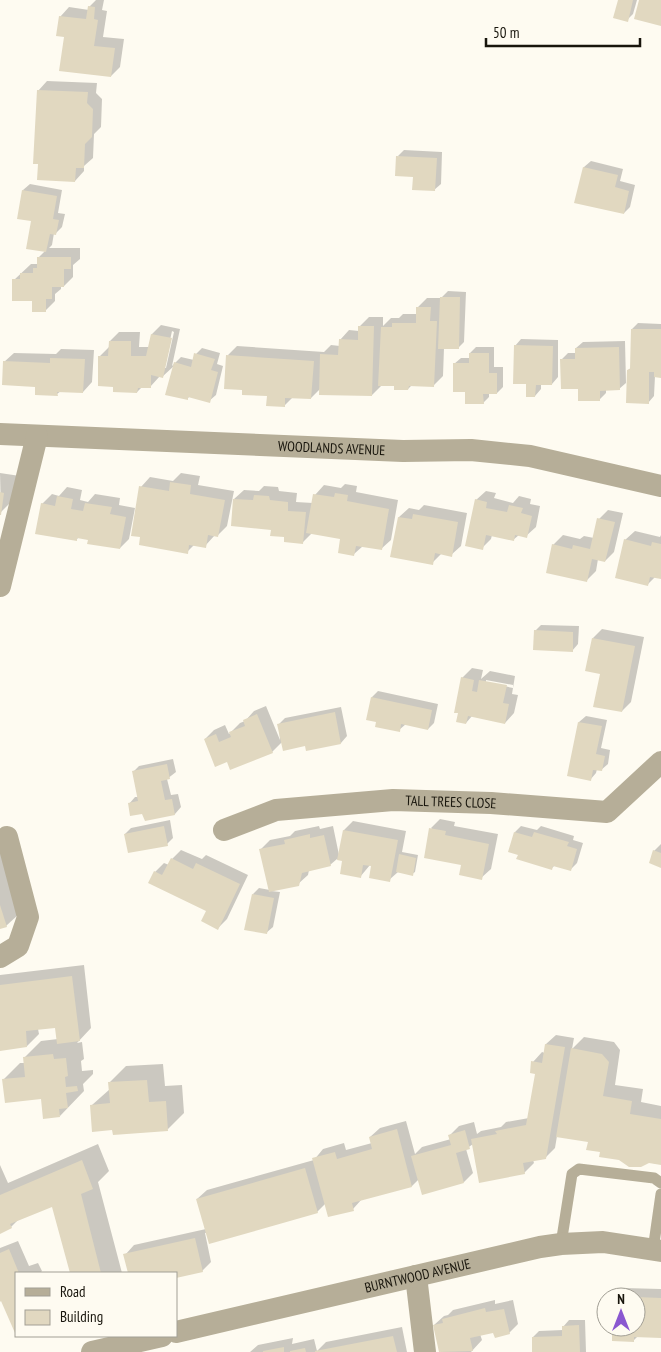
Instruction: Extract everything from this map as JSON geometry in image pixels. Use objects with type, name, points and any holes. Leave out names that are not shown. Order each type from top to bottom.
[{"type":"street","name":"WOODLANDS AVENUE","points":[[0,434],[403,451],[471,450],[530,456],[661,486]]},
{"type":"street","points":[[0,586],[37,436]]},
{"type":"street","name":"TALL TREES CLOSE","points":[[224,830],[276,810],[393,800],[491,802],[607,812],[661,762]]},
{"type":"street","points":[[0,957],[18,946],[28,917],[7,837]]},
{"type":"street","name":"BURNTWOOD AVENUE","points":[[178,1332],[561,1244],[603,1242],[657,1251]]},
{"type":"street","points":[[416,1276],[424,1352]]},
{"type":"street","points":[[92,1352],[158,1337]]},
{"type":"lane","points":[[561,1244],[567,1199],[572,1174],[575,1170],[579,1168],[654,1178],[661,1183]]},
{"type":"lane","points":[[657,1251],[661,1194]]},
{"type":"building","points":[[618,0],[633,0],[628,22],[613,18]]},
{"type":"building","points":[[639,0],[661,0],[661,26],[634,19]]},
{"type":"building","points":[[88,6],[95,7],[94,19],[98,20],[94,46],[115,48],[111,77],[59,71],[64,37],[56,36],[59,16],[86,19]]},
{"type":"building","points":[[37,90],[88,92],[87,103],[93,109],[92,137],[85,144],[84,168],[76,168],[75,182],[37,180],[38,164],[33,164]]},
{"type":"building","points":[[396,156],[437,158],[435,191],[412,190],[413,177],[395,176]]},
{"type":"building","points":[[583,167],[618,175],[615,187],[629,191],[624,214],[574,203]]},
{"type":"building","points":[[22,190],[57,196],[53,219],[59,220],[56,235],[50,234],[46,252],[26,249],[31,221],[17,219]]},
{"type":"building","points":[[37,257],[71,257],[71,269],[64,269],[64,287],[52,287],[52,299],[46,299],[46,312],[32,312],[32,301],[12,301],[12,279],[20,279],[20,273],[33,273],[33,268],[37,268]]},
{"type":"building","points":[[440,297],[460,297],[459,349],[438,349]]},
{"type":"building","points":[[416,307],[431,307],[430,321],[437,321],[434,387],[409,386],[408,390],[394,390],[394,386],[378,386],[381,327],[392,327],[392,323],[416,323]]},
{"type":"building","points":[[358,326],[374,326],[372,396],[319,395],[320,354],[338,355],[339,339],[358,340]]},
{"type":"building","points":[[631,329],[661,329],[661,378],[654,377],[654,372],[649,372],[649,404],[626,403],[627,370],[630,369]]},
{"type":"building","points":[[151,334],[172,338],[163,378],[151,375],[151,388],[138,388],[137,393],[113,392],[113,387],[98,386],[98,356],[108,356],[109,341],[131,341],[131,356],[146,356]]},
{"type":"building","points":[[514,345],[553,346],[552,385],[536,385],[535,397],[526,397],[526,384],[513,384]]},
{"type":"building","points":[[619,347],[620,390],[600,391],[600,401],[578,401],[578,389],[561,389],[560,359],[575,359],[575,348]]},
{"type":"building","points":[[194,353],[215,359],[211,370],[218,372],[210,403],[188,397],[188,400],[165,395],[174,362],[191,367]]},
{"type":"building","points":[[469,353],[489,353],[489,373],[497,373],[497,394],[483,394],[484,404],[465,404],[465,392],[453,392],[453,363],[469,363]]},
{"type":"building","points":[[226,355],[314,361],[311,399],[285,398],[285,407],[266,406],[267,396],[242,395],[242,390],[224,389]]},
{"type":"building","points":[[50,358],[85,359],[83,393],[57,392],[58,396],[35,395],[35,387],[2,385],[3,361],[50,363]]},
{"type":"building","points":[[170,482],[191,485],[190,494],[225,500],[218,537],[208,535],[206,548],[189,545],[188,554],[139,545],[140,537],[131,536],[139,486],[169,491]]},
{"type":"building","points":[[0,492],[4,493],[1,515],[0,515]]},
{"type":"building","points":[[335,493],[348,495],[347,501],[389,509],[382,550],[356,546],[354,556],[338,553],[340,539],[306,533],[313,494],[334,497]]},
{"type":"building","points":[[254,495],[269,496],[270,500],[288,502],[288,511],[306,512],[303,544],[284,542],[284,537],[270,536],[271,530],[231,526],[233,499],[253,500]]},
{"type":"building","points":[[57,496],[73,499],[71,509],[83,511],[85,503],[112,507],[110,514],[126,517],[120,549],[87,544],[88,540],[77,538],[77,541],[35,534],[41,503],[55,506]]},
{"type":"building","points":[[475,499],[487,502],[486,508],[507,512],[509,505],[523,508],[521,513],[532,516],[527,538],[515,535],[514,541],[486,535],[483,550],[465,546]]},
{"type":"building","points":[[413,514],[458,522],[452,557],[435,553],[433,565],[390,557],[398,517],[412,519]]},
{"type":"building","points":[[597,518],[615,522],[605,562],[592,559],[587,582],[546,573],[552,544],[572,549],[573,545],[590,549]]},
{"type":"building","points":[[624,539],[651,546],[652,542],[661,544],[661,579],[650,577],[648,586],[615,578]]},
{"type":"building","points":[[534,630],[573,632],[573,652],[533,650]]},
{"type":"building","points":[[592,638],[635,646],[622,712],[593,707],[600,674],[585,671]]},
{"type":"building","points":[[461,677],[474,680],[472,691],[477,692],[479,680],[507,685],[503,703],[509,704],[505,724],[468,716],[466,724],[456,722],[458,713],[454,713]]},
{"type":"building","points":[[371,697],[432,710],[428,730],[401,724],[400,732],[375,727],[376,722],[366,720]]},
{"type":"building","points":[[335,712],[341,744],[306,751],[305,746],[283,751],[277,724]]},
{"type":"building","points":[[257,714],[273,753],[230,770],[227,762],[215,767],[204,739],[216,734],[219,742],[231,737],[229,732],[245,726],[243,720]]},
{"type":"building","points":[[578,722],[602,726],[596,754],[605,756],[602,771],[593,770],[591,781],[567,776]]},
{"type":"building","points":[[167,764],[170,779],[161,781],[165,800],[172,799],[175,815],[145,821],[142,814],[130,816],[128,803],[138,801],[132,771]]},
{"type":"building","points":[[164,826],[168,846],[128,853],[124,834]]},
{"type":"building","points":[[429,828],[446,831],[445,835],[489,844],[482,880],[459,875],[461,865],[424,858]]},
{"type":"building","points":[[343,830],[398,840],[390,882],[369,878],[371,866],[363,865],[361,878],[340,874],[342,861],[337,860]]},
{"type":"building","points":[[514,832],[532,837],[534,832],[569,842],[567,846],[577,849],[571,871],[553,866],[552,870],[516,859],[518,855],[508,852]]},
{"type":"building","points":[[310,834],[310,838],[324,835],[331,866],[302,873],[299,886],[269,892],[259,849],[285,844],[284,840]]},
{"type":"building","points":[[653,850],[661,853],[661,868],[649,863]]},
{"type":"building","points":[[399,854],[416,858],[413,876],[396,872]]},
{"type":"building","points":[[171,858],[193,869],[196,863],[240,884],[218,930],[201,921],[206,911],[148,883],[154,871],[162,875]]},
{"type":"building","points":[[252,894],[274,898],[267,934],[244,930]]},
{"type":"building","points":[[0,905],[7,927],[0,929]]},
{"type":"building","points":[[72,976],[80,1041],[57,1044],[55,1028],[26,1031],[27,1047],[0,1051],[0,985]]},
{"type":"building","points":[[545,1044],[565,1047],[546,1159],[523,1163],[525,1174],[479,1183],[471,1139],[497,1134],[495,1131],[526,1125],[535,1074],[530,1073],[531,1061],[542,1063]]},
{"type":"building","points":[[571,1048],[602,1054],[609,1062],[603,1096],[632,1101],[630,1114],[661,1119],[661,1165],[649,1163],[641,1167],[629,1167],[619,1160],[599,1157],[600,1152],[586,1150],[588,1142],[556,1137]]},
{"type":"building","points":[[53,1054],[54,1059],[66,1058],[68,1076],[65,1077],[66,1087],[77,1086],[78,1091],[66,1093],[68,1108],[59,1109],[60,1117],[43,1119],[41,1099],[5,1103],[2,1079],[25,1077],[23,1057]]},
{"type":"building","points":[[147,1080],[149,1102],[166,1101],[168,1131],[113,1135],[112,1130],[92,1132],[90,1105],[110,1103],[108,1082]]},
{"type":"building","points":[[397,1129],[412,1187],[352,1203],[354,1211],[328,1217],[312,1158],[335,1152],[337,1159],[372,1149],[369,1137]]},
{"type":"building","points":[[465,1130],[470,1149],[456,1153],[464,1183],[422,1195],[411,1156],[451,1145],[448,1135]]},
{"type":"building","points":[[82,1160],[93,1189],[81,1194],[101,1272],[70,1272],[52,1207],[10,1224],[12,1228],[0,1234],[0,1195]]},
{"type":"building","points":[[305,1168],[318,1213],[209,1244],[196,1199]]},
{"type":"building","points":[[195,1238],[203,1272],[178,1278],[178,1272],[128,1272],[123,1254]]},
{"type":"building","points":[[9,1249],[19,1272],[15,1272],[15,1333],[0,1302],[0,1253]]},
{"type":"building","points":[[646,1297],[661,1298],[661,1338],[634,1337],[646,1337]]},
{"type":"building","points":[[485,1308],[486,1312],[504,1309],[510,1334],[495,1338],[493,1333],[470,1338],[473,1351],[439,1352],[433,1325],[443,1323],[442,1319]]},
{"type":"building","points":[[579,1325],[580,1352],[532,1352],[532,1337],[562,1336],[562,1326]]},
{"type":"building","points":[[393,1336],[397,1352],[315,1352],[315,1351]]},
{"type":"building","points":[[612,1337],[634,1337],[634,1342],[612,1341]]},
{"type":"building","points":[[284,1347],[284,1352],[263,1352],[263,1351]]},
{"type":"building","points":[[305,1348],[306,1352],[290,1352],[290,1351]]}]
